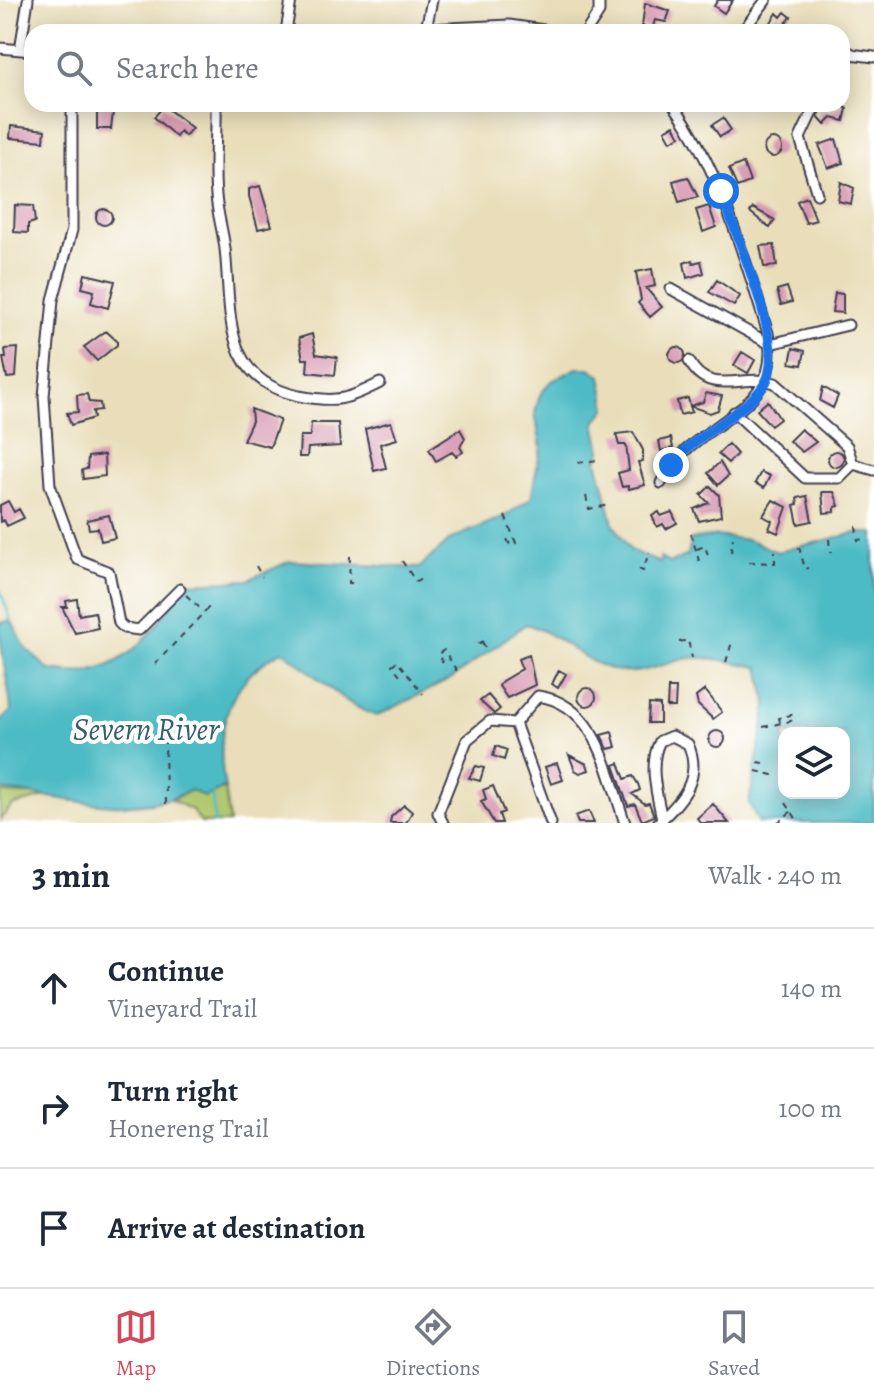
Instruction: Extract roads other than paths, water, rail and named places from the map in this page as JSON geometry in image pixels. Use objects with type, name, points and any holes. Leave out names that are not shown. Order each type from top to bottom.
[{"type":"street","points":[[24,24],[28,0]]},
{"type":"street","points":[[287,24],[291,0]]},
{"type":"street","points":[[427,24],[432,0]]},
{"type":"street","points":[[591,24],[599,12],[599,0]]},
{"type":"street","points":[[748,24],[766,0]]},
{"type":"street","points":[[20,50],[24,25]]},
{"type":"street","points":[[0,48],[24,50]]},
{"type":"street","points":[[850,54],[874,57]]},
{"type":"street","points":[[72,112],[72,230],[53,300],[44,396],[50,485],[77,559],[109,572],[119,623],[124,628],[139,630],[180,589]]},
{"type":"street","points":[[216,112],[215,195],[225,249],[229,315],[237,349],[256,379],[281,392],[330,402],[350,398],[380,383]]},
{"type":"street","points":[[661,483],[685,448],[754,397],[767,380],[770,344],[721,191],[697,139],[678,112]]},
{"type":"street","points":[[812,112],[800,138],[817,194]]},
{"type":"street","points":[[671,289],[770,344],[848,325]]},
{"type":"street","points":[[689,361],[698,375],[711,381],[767,380],[783,388],[847,446],[853,464]]},
{"type":"street","points":[[734,412],[805,478],[839,478],[853,464]]},
{"type":"street","points":[[853,464],[874,470]]},
{"type":"street","points":[[515,723],[538,696],[550,698],[578,714],[591,728],[625,823]]},
{"type":"street","points":[[443,823],[438,813],[467,740],[490,721],[515,723]]},
{"type":"street","points":[[515,723],[551,823]]},
{"type":"street","points":[[672,736],[688,744],[694,758],[693,773],[682,800],[660,821],[654,778],[656,748],[660,741],[672,736]]},
{"type":"water","name":"Severn River","points":[[577,368],[590,368],[601,376],[607,408],[595,422],[601,451],[597,460],[613,523],[630,550],[660,563],[660,557],[669,563],[688,555],[692,539],[716,536],[750,540],[777,552],[855,533],[874,533],[874,823],[759,823],[749,803],[767,705],[759,667],[699,658],[638,672],[619,671],[594,663],[526,624],[451,679],[377,716],[340,696],[282,651],[248,676],[237,691],[224,726],[222,766],[225,788],[204,797],[191,790],[144,804],[120,805],[0,790],[0,722],[11,711],[0,623],[11,620],[25,647],[49,670],[87,672],[119,660],[133,650],[157,625],[186,583],[248,580],[290,561],[419,568],[451,539],[505,516],[531,498],[541,447],[535,412],[540,395],[550,382]]},
{"type":"waterway","points":[[0,590],[11,620]]},
{"type":"waterway","points":[[212,794],[215,823]]}]
